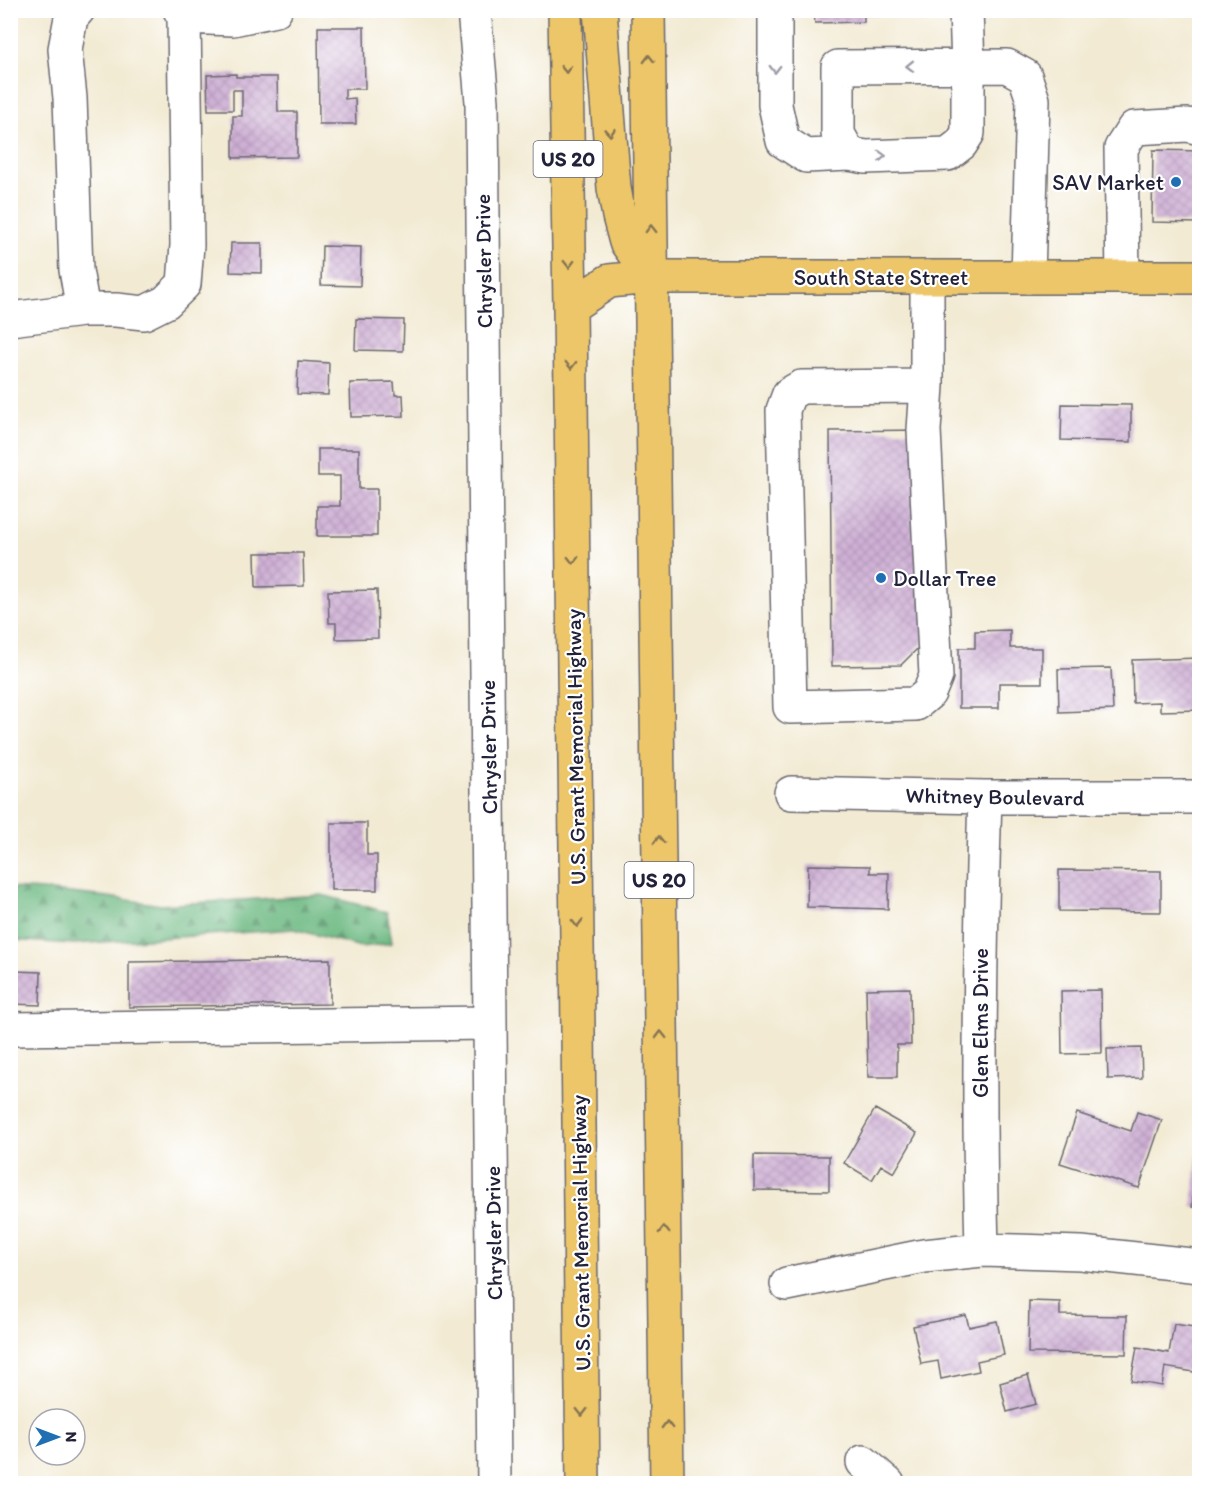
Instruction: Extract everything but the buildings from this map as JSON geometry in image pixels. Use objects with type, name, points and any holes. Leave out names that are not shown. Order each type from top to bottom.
[{"type":"main road","name":"U.S. Grant Memorial Highway","points":[[565,10],[583,1484]]},
{"type":"main road","points":[[600,10],[614,188],[619,216],[626,242],[651,277]]},
{"type":"main road","name":"US 20","points":[[648,10],[667,1484]]},
{"type":"main road","name":"South State Street","points":[[570,307],[609,280],[651,277],[1200,277]]},
{"type":"street","points":[[78,10],[71,18],[65,49],[70,98],[76,270],[83,310]]},
{"type":"street","points":[[10,319],[83,310],[144,313],[166,302],[184,284],[187,245],[182,14],[233,19],[275,10]]},
{"type":"street","name":"Chrysler Drive","points":[[474,10],[482,102],[494,1484]]},
{"type":"street","points":[[775,10],[775,105],[783,141],[806,156],[849,154],[866,157],[948,154],[961,144],[968,134],[966,10]]},
{"type":"street","points":[[849,154],[838,134],[838,67],[1007,66],[1025,76],[1033,99],[1028,277]]},
{"type":"street","points":[[1123,277],[1121,148],[1134,128],[1188,126],[1200,128]]},
{"type":"street","points":[[927,277],[927,386],[924,430],[936,676],[929,693],[916,704],[790,707],[783,410],[789,394],[801,387],[927,386]]},
{"type":"street","name":"Whitney Boulevard","points":[[791,793],[985,797],[1200,797]]},
{"type":"street","name":"Glen Elms Drive","points":[[982,1250],[980,936],[985,797]]},
{"type":"street","points":[[10,1029],[490,1023]]},
{"type":"street","points":[[787,1284],[924,1256],[982,1250],[1082,1253],[1200,1266]]},
{"type":"street","points":[[863,1462],[888,1484]]},
{"type":"green space","points":[[10,888],[108,897],[161,905],[322,895],[387,912],[392,943],[361,947],[294,929],[74,944],[11,940]]},
{"type":"place","name":"SAV Market","points":[[1176,182]]},
{"type":"place","name":"Dollar Tree","points":[[881,578]]}]
